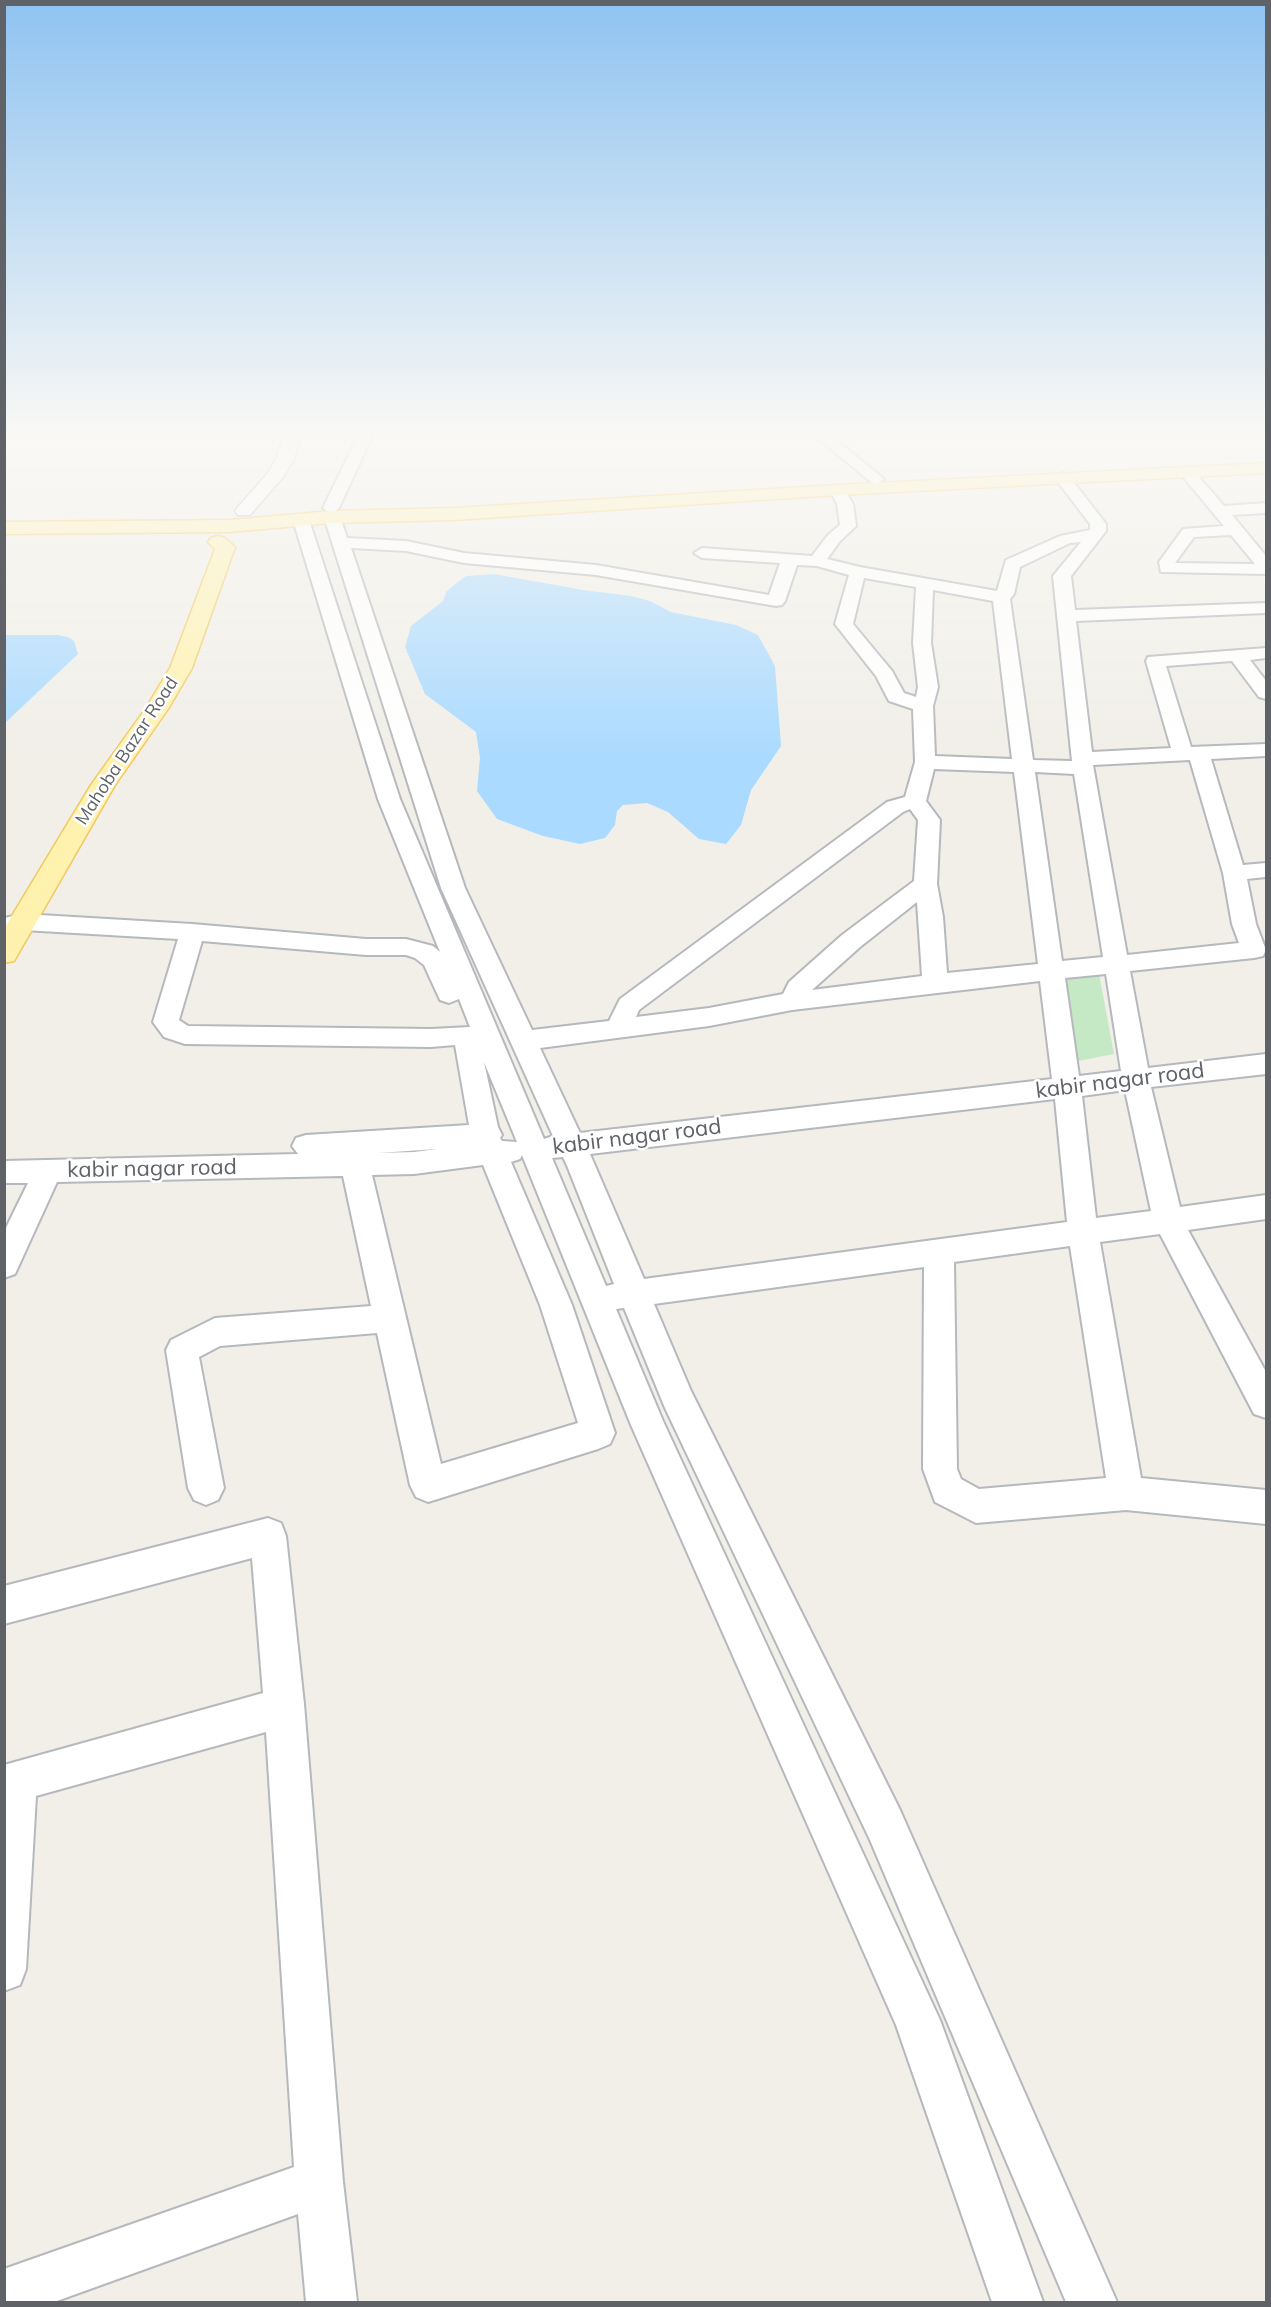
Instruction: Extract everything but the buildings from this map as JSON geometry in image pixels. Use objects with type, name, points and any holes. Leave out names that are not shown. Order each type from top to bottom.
[{"type":"main road","name":"Mahoba Bazar Road","points":[[4,954],[10,920],[103,785],[140,720],[174,681],[185,659],[225,547],[224,542]]},
{"type":"street","points":[[308,542],[389,799],[648,1425],[916,2020],[1017,2302]]},
{"type":"street","points":[[817,561],[831,542]]},
{"type":"street","points":[[1001,597],[1005,594],[1012,564],[1060,542]]},
{"type":"street","points":[[1089,542],[1062,576],[1083,764],[1134,1072],[1168,1221],[1266,1402]]},
{"type":"street","points":[[1182,542],[1167,561],[1167,568],[1266,567]]},
{"type":"street","points":[[1246,542],[1266,567]]},
{"type":"street","points":[[790,560],[776,601],[596,570],[464,558],[406,546],[341,543],[453,888],[567,1137],[677,1397],[885,1825],[1092,2302]]},
{"type":"street","points":[[1249,545],[1266,544]]},
{"type":"street","points":[[702,553],[817,561],[860,572],[1001,597]]},
{"type":"street","points":[[860,572],[855,578],[844,624],[885,675],[896,697],[923,706]]},
{"type":"street","points":[[925,584],[922,643],[928,687],[923,706],[925,762],[915,801],[928,820],[925,884],[931,917],[936,983]]},
{"type":"street","points":[[1001,597],[1066,1079],[1083,1231],[1126,1493]]},
{"type":"street","points":[[1066,616],[1266,608]]},
{"type":"street","points":[[523,1041],[709,1017],[792,1001],[936,983],[1260,949],[1244,924],[1234,873],[1155,661],[1266,653]]},
{"type":"street","points":[[1237,655],[1266,693]]},
{"type":"street","points":[[925,762],[1024,766],[1083,764],[1266,750]]},
{"type":"street","points":[[618,1028],[629,1005],[896,807],[915,801]]},
{"type":"street","points":[[1234,873],[1266,870]]},
{"type":"street","points":[[792,1001],[798,988],[851,941],[925,884]]},
{"type":"street","points":[[10,920],[366,947],[406,947],[424,952],[435,961],[466,1035],[489,1143],[556,1305],[598,1432],[428,1485],[388,1318],[355,1164]]},
{"type":"street","points":[[192,932],[166,1022],[172,1030],[185,1035],[431,1038],[466,1035]]},
{"type":"street","points":[[1134,1072],[1266,1048]]},
{"type":"street","name":"kabir nagar road","points":[[4,1172],[414,1163],[489,1143],[567,1137],[1134,1072],[1266,1064]]},
{"type":"street","points":[[4,1156],[489,1143]]},
{"type":"street","points":[[4,1265],[48,1171]]},
{"type":"street","points":[[556,1305],[1266,1207]]},
{"type":"street","points":[[939,1253],[940,1469],[947,1490],[976,1506],[1126,1493],[1266,1507]]},
{"type":"street","points":[[206,1488],[182,1350],[215,1332],[388,1318]]},
{"type":"street","points":[[4,1605],[268,1536],[284,1704],[319,2182],[331,2302]]},
{"type":"street","points":[[4,1969],[16,1781],[264,1713]]},
{"type":"street","points":[[4,2295],[319,2182]]},
{"type":"green space","points":[[1099,974],[1114,1054],[1078,1061],[1060,976]]},
{"type":"water","points":[[494,574],[631,596],[650,601],[671,612],[736,625],[758,635],[775,666],[781,746],[751,790],[741,825],[726,844],[699,839],[668,812],[647,803],[623,805],[617,811],[615,825],[605,838],[580,844],[543,836],[497,819],[477,791],[480,758],[476,732],[425,694],[405,647],[411,626],[443,601],[446,592],[455,584],[466,576]]},
{"type":"water","points":[[5,635],[68,637],[74,641],[78,654],[5,723]]}]
